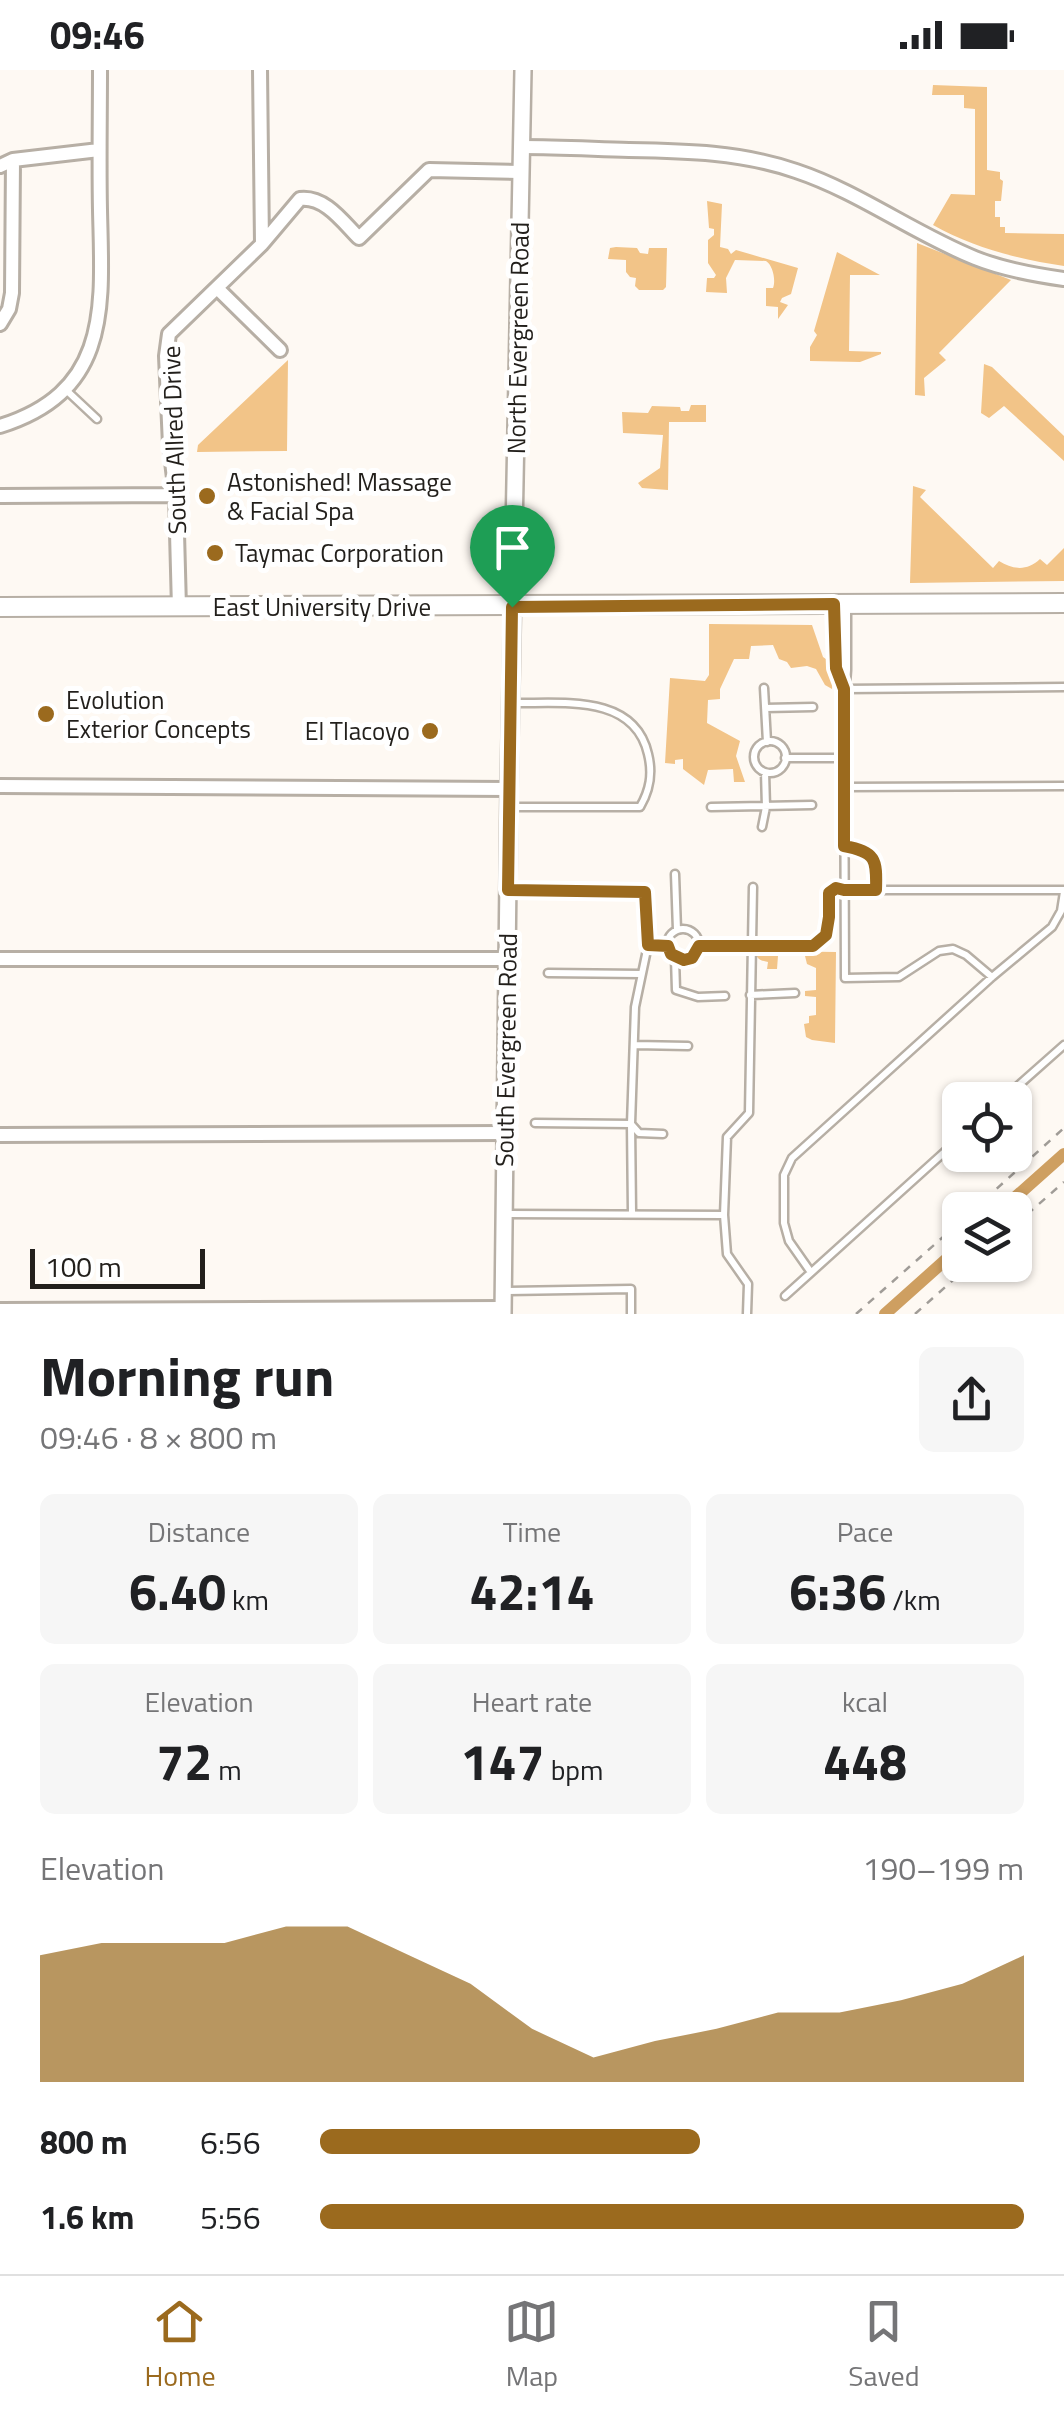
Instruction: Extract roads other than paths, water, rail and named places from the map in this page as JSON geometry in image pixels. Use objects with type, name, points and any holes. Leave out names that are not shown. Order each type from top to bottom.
[{"type":"main road","name":"East University Drive","points":[[0,607],[1064,604]]},
{"type":"street","points":[[0,426],[35,411],[64,388],[88,356],[98,330],[102,293],[100,70]]},
{"type":"street","points":[[260,70],[262,244]]},
{"type":"street","name":"North Evergreen Road","points":[[512,607],[522,70]]},
{"type":"street","points":[[522,148],[686,151],[770,162],[831,184],[977,259],[1064,279]]},
{"type":"street","points":[[0,324],[12,293],[6,163],[99,150]]},
{"type":"street","name":"South Allred Drive","points":[[179,608],[166,356],[170,334],[262,244],[300,198],[312,198],[325,205],[359,238],[429,170],[522,172]]},
{"type":"street","points":[[217,288],[280,350]]},
{"type":"street","points":[[0,496],[176,494]]},
{"type":"street","name":"South Evergreen Road","points":[[503,1304],[512,607]]},
{"type":"street","points":[[0,786],[509,789]]},
{"type":"street","points":[[0,959],[508,959]]},
{"type":"street","points":[[0,1135],[504,1133]]},
{"type":"street","points":[[0,1310],[503,1304]]},
{"type":"lane","points":[[64,388],[98,419]]},
{"type":"lane","points":[[841,604],[836,668],[844,689]]},
{"type":"lane","points":[[841,604],[848,670],[844,689],[845,978],[899,977],[939,951],[953,949],[992,977]]},
{"type":"lane","points":[[844,689],[1064,687]]},
{"type":"lane","points":[[764,688],[767,742]]},
{"type":"lane","points":[[510,807],[640,807],[650,789],[645,739],[634,724],[599,705],[511,702]]},
{"type":"lane","points":[[765,708],[813,707]]},
{"type":"lane","points":[[767,742],[781,746],[785,758],[780,770],[764,772],[756,766],[754,756],[758,747],[767,742]]},
{"type":"lane","points":[[785,758],[844,758]]},
{"type":"lane","points":[[762,828],[766,806],[764,772]]},
{"type":"lane","points":[[844,787],[1064,786]]},
{"type":"lane","points":[[711,806],[812,806]]},
{"type":"lane","points":[[844,846],[870,854],[875,862],[876,890]]},
{"type":"lane","points":[[676,874],[677,930]]},
{"type":"lane","points":[[748,1314],[748,1284],[727,1254],[724,1216],[727,1137],[748,1112],[753,887]]},
{"type":"lane","points":[[699,946],[813,946],[826,935],[829,893],[836,888],[1064,891],[1062,910],[1052,927],[792,1158],[784,1174],[784,1223],[789,1241],[810,1271]]},
{"type":"lane","points":[[508,890],[645,892],[648,945],[635,1007],[632,1213]]},
{"type":"lane","points":[[675,958],[688,960],[696,954],[697,937],[690,930],[677,930],[670,936],[668,946],[675,958],[676,990],[698,996],[725,996]]},
{"type":"lane","points":[[648,945],[668,946]]},
{"type":"lane","points":[[548,973],[641,974]]},
{"type":"lane","points":[[750,995],[796,993]]},
{"type":"lane","points":[[634,1045],[688,1046]]},
{"type":"lane","points":[[1022,1082],[1064,1045]]},
{"type":"lane","points":[[535,1123],[631,1124],[639,1133],[663,1134]]},
{"type":"lane","points":[[785,1296],[942,1154]]},
{"type":"lane","points":[[504,1214],[724,1216]]},
{"type":"lane","points":[[503,1304],[631,1289],[631,1314]]},
{"type":"waterway","points":[[1021,1192],[1064,1154]]},
{"type":"waterway","points":[[885,1314],[942,1263]]},
{"type":"place","name":"Astonished! Massage & Facial Spa","points":[[207,496]]},
{"type":"place","name":"Taymac Corporation","points":[[215,553]]},
{"type":"place","name":"Evolution Exterior Concepts","points":[[46,714]]},
{"type":"place","name":"El Tlacoyo","points":[[430,731]]}]
